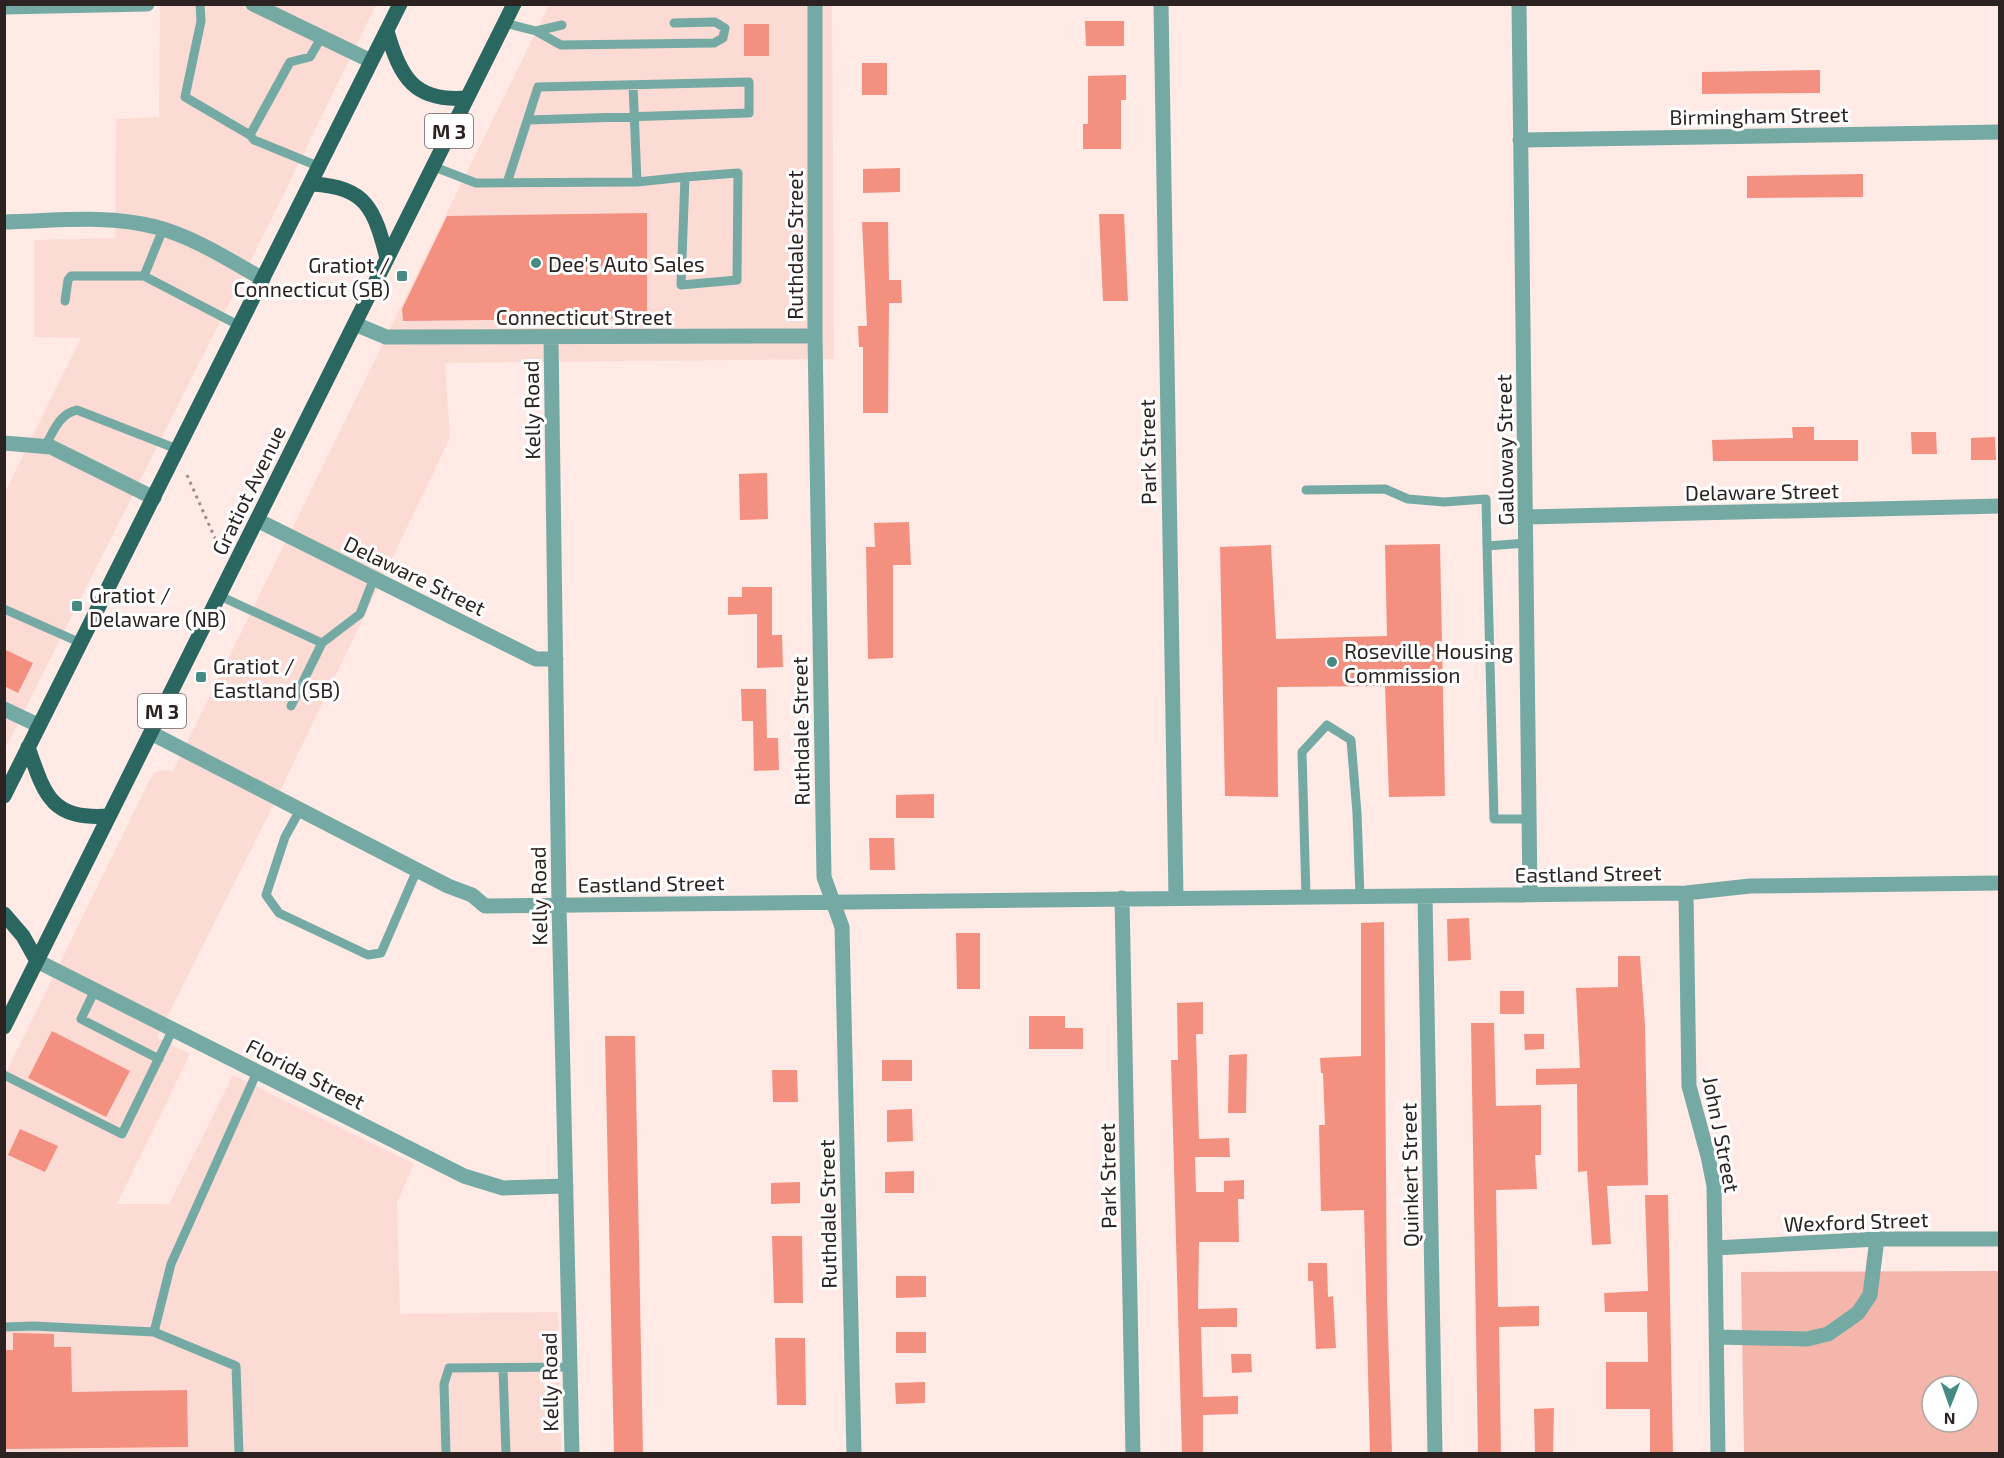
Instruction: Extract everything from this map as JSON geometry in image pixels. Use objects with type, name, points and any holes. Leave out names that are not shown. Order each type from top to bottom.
[{"type":"main road","points":[[4,796],[400,4]]},
{"type":"main road","name":"Gratiot Avenue","points":[[4,1027],[514,4]]},
{"type":"main road","points":[[387,31],[395,59],[417,90],[440,98],[466,98]]},
{"type":"main road","points":[[312,184],[345,188],[358,196],[370,209],[379,227],[387,258]]},
{"type":"main road","points":[[28,747],[41,784],[62,810],[88,818],[109,816]]},
{"type":"main road","points":[[4,914],[23,936],[37,961]]},
{"type":"street","points":[[4,7],[147,4]]},
{"type":"street","points":[[253,4],[371,62]]},
{"type":"street","name":"Ruthdale Street","points":[[815,4],[815,336],[824,877],[842,927],[854,1454]]},
{"type":"street","name":"Park Street","points":[[1161,4],[1176,898]]},
{"type":"street","name":"Galloway Street","points":[[1519,4],[1530,895]]},
{"type":"street","name":"Birmingham Street","points":[[1520,140],[2000,132]]},
{"type":"street","points":[[4,222],[130,222],[163,229],[195,242],[263,279]]},
{"type":"street","name":"Connecticut Street","points":[[355,324],[386,337],[815,336]]},
{"type":"street","name":"Kelly Road","points":[[551,338],[572,1454]]},
{"type":"street","points":[[4,443],[45,446],[71,455],[154,498]]},
{"type":"street","name":"Delaware Street","points":[[1526,517],[2000,506]]},
{"type":"street","name":"Delaware Street","points":[[257,520],[536,659],[556,659]]},
{"type":"street","points":[[4,709],[38,725]]},
{"type":"street","name":"Eastland Street","points":[[151,733],[417,870],[472,895],[485,906],[1686,893],[1750,886],[2000,883]]},
{"type":"street","name":"John J Street","points":[[1686,893],[1689,1086],[1712,1171],[1718,1454]]},
{"type":"street","name":"Quinkert Street","points":[[1425,896],[1435,1454]]},
{"type":"street","name":"Park Street","points":[[1122,898],[1133,1454]]},
{"type":"street","name":"Florida Street","points":[[37,961],[423,1156],[485,1184],[519,1189],[566,1186]]},
{"type":"street","points":[[1716,1337],[1807,1339],[1828,1334],[1858,1313],[1870,1295],[1877,1239]]},
{"type":"street","name":"Wexford Street","points":[[1715,1248],[1877,1239],[2000,1239]]},
{"type":"lane","points":[[200,4],[201,21],[185,97],[250,135],[254,140],[320,167]]},
{"type":"lane","points":[[505,23],[536,31],[561,45],[714,44],[723,38],[725,28],[715,22],[674,23]]},
{"type":"lane","points":[[536,31],[562,25]]},
{"type":"lane","points":[[250,135],[290,62],[310,57],[321,38]]},
{"type":"lane","points":[[507,183],[538,87],[749,82],[749,113],[528,120]]},
{"type":"lane","points":[[633,85],[637,182]]},
{"type":"lane","points":[[432,166],[476,183],[637,182],[685,177],[738,173],[737,280],[681,285],[685,177]]},
{"type":"lane","points":[[144,276],[163,229]]},
{"type":"lane","points":[[65,301],[68,280],[71,276],[78,274],[144,276],[240,326]]},
{"type":"lane","points":[[45,446],[67,412],[77,411],[177,449]]},
{"type":"lane","points":[[1306,490],[1385,489],[1408,499],[1444,502],[1486,499],[1494,819],[1528,819]]},
{"type":"lane","points":[[1488,546],[1527,543]]},
{"type":"lane","points":[[291,706],[322,643],[360,614],[374,578]]},
{"type":"lane","points":[[220,596],[322,643]]},
{"type":"lane","points":[[4,609],[81,643]]},
{"type":"lane","points":[[1306,897],[1302,752],[1327,725],[1351,740],[1358,813],[1360,897]]},
{"type":"lane","points":[[300,810],[285,837],[266,895],[279,913],[368,955],[381,953],[417,870]]},
{"type":"lane","points":[[95,990],[81,1019],[159,1059]]},
{"type":"lane","points":[[4,1075],[122,1134],[173,1029]]},
{"type":"lane","points":[[154,1332],[171,1264],[257,1071]]},
{"type":"lane","points":[[4,1327],[34,1326],[154,1332],[236,1366],[239,1454]]},
{"type":"lane","points":[[446,1454],[444,1384],[449,1368],[570,1367]]},
{"type":"lane","points":[[503,1369],[506,1454]]},
{"type":"path","points":[[187,475],[218,545]]},
{"type":"shaded area","points":[[160,5],[376,5],[271,220],[5,749],[5,492],[81,338],[34,337],[34,240],[115,238],[116,119],[159,117]]},
{"type":"shaded area","points":[[549,5],[832,5],[834,359],[445,363],[450,438],[268,816],[157,1037],[190,1054],[117,1204],[169,1204],[233,1075],[414,1164],[397,1202],[400,1314],[558,1312],[561,1453],[5,1454],[5,1075],[148,783],[154,773],[162,770],[173,771]]},
{"type":"shaded area","points":[[1999,1271],[1999,1453],[1744,1453],[1741,1272]]},
{"type":"building","points":[[1085,21],[1124,21],[1124,46],[1086,46]]},
{"type":"building","points":[[744,24],[769,24],[769,56],[744,56]]},
{"type":"building","points":[[862,63],[887,63],[887,95],[862,95]]},
{"type":"building","points":[[1820,70],[1820,93],[1702,94],[1702,72]]},
{"type":"building","points":[[1126,75],[1126,100],[1121,100],[1121,149],[1083,149],[1083,124],[1088,124],[1088,76]]},
{"type":"building","points":[[900,168],[900,192],[863,193],[863,169]]},
{"type":"building","points":[[1863,174],[1863,197],[1747,198],[1747,176]]},
{"type":"building","name":"Dee's Auto Sales","points":[[647,213],[647,318],[403,321],[402,309],[447,216]]},
{"type":"building","points":[[1099,214],[1124,214],[1128,301],[1103,301]]},
{"type":"building","points":[[862,222],[888,222],[889,280],[901,280],[902,303],[889,303],[888,413],[863,413],[863,347],[859,347],[858,326],[867,326]]},
{"type":"building","points":[[1792,427],[1814,427],[1814,440],[1858,440],[1858,461],[1713,461],[1712,440],[1793,438]]},
{"type":"building","points":[[1911,432],[1936,432],[1937,454],[1912,454]]},
{"type":"building","points":[[1995,437],[1996,460],[1971,460],[1971,438]]},
{"type":"building","points":[[767,473],[768,519],[740,520],[739,474]]},
{"type":"building","points":[[909,522],[911,565],[893,565],[893,658],[868,659],[866,547],[875,547],[874,523]]},
{"type":"building","name":"Roseville Housing Commission","points":[[1440,544],[1445,796],[1389,797],[1385,686],[1277,687],[1278,797],[1225,796],[1220,547],[1271,545],[1276,639],[1387,636],[1385,545]]},
{"type":"building","points":[[742,587],[772,587],[772,635],[782,635],[783,667],[757,668],[757,614],[728,615],[728,597],[742,597]]},
{"type":"building","points":[[4,649],[33,663],[18,693],[4,686]]},
{"type":"building","points":[[741,689],[766,689],[767,738],[778,738],[779,770],[754,771],[753,721],[742,721]]},
{"type":"building","points":[[934,794],[934,818],[896,818],[896,795]]},
{"type":"building","points":[[869,838],[894,838],[895,870],[870,870]]},
{"type":"building","points":[[1469,918],[1471,960],[1448,961],[1447,919]]},
{"type":"building","points":[[1384,922],[1387,1300],[1392,1454],[1370,1454],[1364,1210],[1321,1211],[1319,1125],[1325,1125],[1323,1073],[1321,1073],[1320,1058],[1361,1056],[1361,923]]},
{"type":"building","points":[[956,933],[980,933],[980,989],[957,989]]},
{"type":"building","points":[[1618,956],[1640,956],[1645,1025],[1648,1185],[1607,1186],[1611,1244],[1592,1245],[1587,1171],[1578,1172],[1577,1084],[1536,1085],[1536,1069],[1580,1068],[1576,988],[1618,987]]},
{"type":"building","points":[[1500,991],[1524,991],[1524,1014],[1500,1014]]},
{"type":"building","points":[[1203,1002],[1203,1034],[1196,1034],[1199,1139],[1229,1138],[1230,1157],[1195,1157],[1196,1192],[1224,1192],[1224,1181],[1244,1180],[1244,1199],[1238,1199],[1239,1242],[1199,1242],[1198,1309],[1237,1308],[1237,1327],[1201,1327],[1203,1397],[1238,1396],[1238,1414],[1203,1415],[1203,1454],[1182,1454],[1171,1060],[1178,1060],[1177,1003]]},
{"type":"building","points":[[1029,1016],[1065,1016],[1065,1028],[1083,1028],[1083,1049],[1029,1049]]},
{"type":"building","points":[[1471,1023],[1494,1023],[1496,1106],[1541,1105],[1541,1155],[1535,1155],[1537,1189],[1496,1190],[1498,1307],[1539,1306],[1539,1326],[1499,1327],[1501,1454],[1478,1454]]},
{"type":"building","points":[[52,1031],[130,1071],[106,1117],[28,1078]]},
{"type":"building","points":[[1524,1034],[1544,1034],[1544,1049],[1525,1050]]},
{"type":"building","points":[[605,1036],[635,1036],[643,1454],[614,1454]]},
{"type":"building","points":[[1247,1054],[1246,1113],[1228,1113],[1229,1055]]},
{"type":"building","points":[[882,1060],[912,1060],[912,1081],[882,1081]]},
{"type":"building","points":[[772,1070],[797,1070],[798,1102],[773,1102]]},
{"type":"building","points":[[912,1109],[913,1141],[887,1142],[887,1110]]},
{"type":"building","points":[[20,1129],[58,1146],[45,1172],[8,1155]]},
{"type":"building","points":[[914,1171],[914,1193],[885,1193],[885,1172]]},
{"type":"building","points":[[800,1182],[800,1203],[771,1204],[771,1183]]},
{"type":"building","points":[[1645,1195],[1668,1195],[1673,1454],[1650,1454],[1650,1409],[1606,1409],[1606,1362],[1648,1362],[1647,1312],[1605,1312],[1604,1293],[1648,1291]]},
{"type":"building","points":[[772,1236],[802,1236],[803,1303],[774,1303]]},
{"type":"building","points":[[1308,1263],[1327,1263],[1328,1297],[1333,1296],[1336,1348],[1316,1349],[1313,1281],[1308,1281]]},
{"type":"building","points":[[896,1276],[926,1276],[926,1297],[896,1298]]},
{"type":"building","points":[[896,1332],[926,1332],[926,1353],[896,1353]]},
{"type":"building","points":[[13,1333],[54,1334],[54,1347],[71,1347],[72,1392],[187,1390],[188,1447],[4,1449],[4,1350],[13,1350]]},
{"type":"building","points":[[775,1338],[805,1338],[806,1405],[777,1405]]},
{"type":"building","points":[[1231,1354],[1251,1354],[1252,1372],[1232,1373]]},
{"type":"building","points":[[925,1382],[925,1403],[896,1404],[895,1383]]},
{"type":"building","points":[[1554,1408],[1553,1454],[1535,1454],[1534,1409]]},
{"type":"place","name":"Dee's Auto Sales","points":[[536,263]]},
{"type":"place","name":"Gratiot / Connecticut (SB)","points":[[402,276]]},
{"type":"place","name":"Gratiot / Delaware (NB)","points":[[77,606]]},
{"type":"place","name":"Roseville Housing Commission","points":[[1332,662]]},
{"type":"place","name":"Gratiot / Eastland (SB)","points":[[201,677]]}]
